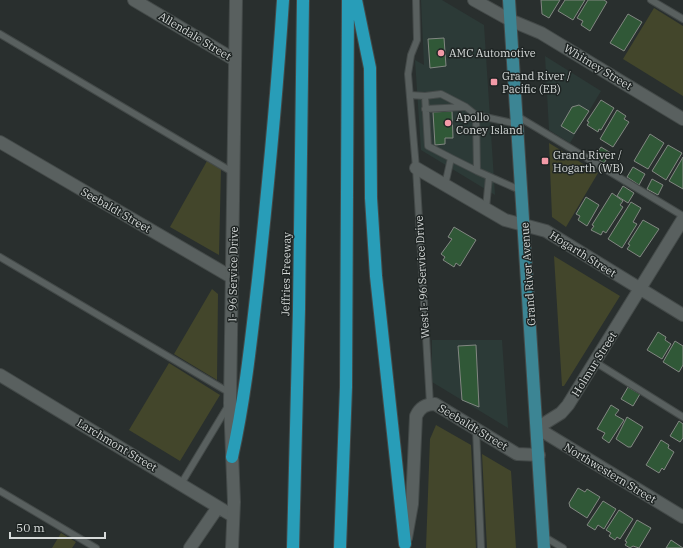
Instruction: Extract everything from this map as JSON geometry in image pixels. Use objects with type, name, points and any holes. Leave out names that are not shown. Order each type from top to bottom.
[{"type":"highway","points":[[232,457],[243,410],[278,87],[283,0]]},
{"type":"highway","name":"Jeffries Freeway","points":[[293,548],[299,308],[303,0]]},
{"type":"highway","points":[[340,548],[346,387],[348,0]]},
{"type":"highway","points":[[356,0],[370,68],[371,198],[376,276],[405,546]]},
{"type":"main road","name":"Grand River Avenue","points":[[509,0],[544,542]]},
{"type":"street","name":"Allendale Street","points":[[134,0],[235,60]]},
{"type":"street","name":"I- 96 Service Drive","points":[[232,548],[233,516],[230,398],[236,0]]},
{"type":"street","name":"Whitney Street","points":[[474,0],[510,20],[541,33],[683,119]]},
{"type":"street","name":"Seebaldt Street","points":[[0,142],[233,278]]},
{"type":"street","name":"Hogarth Street","points":[[416,168],[505,220],[546,231],[683,316]]},
{"type":"street","name":"Holmur Street","points":[[537,428],[561,413],[595,362],[683,219]]},
{"type":"street","name":"Larchmont Street","points":[[0,375],[233,516]]},
{"type":"street","points":[[405,546],[412,504],[416,416],[421,408],[430,404]]},
{"type":"street","name":"Seebaldt Street","points":[[430,404],[435,404],[517,454],[539,455]]},
{"type":"street","name":"Northwestern Street","points":[[537,428],[683,517]]},
{"type":"street","points":[[190,548],[218,506]]},
{"type":"lane","name":"West I- 96 Service Drive","points":[[416,0],[417,40],[411,55],[408,74],[416,168],[430,404]]},
{"type":"lane","points":[[651,0],[683,19]]},
{"type":"lane","points":[[0,34],[234,173]]},
{"type":"lane","points":[[410,95],[425,96],[441,94],[466,107],[476,115],[517,120],[683,216]]},
{"type":"lane","points":[[425,96],[428,146],[489,177],[522,191]]},
{"type":"lane","points":[[426,109],[466,107]]},
{"type":"lane","points":[[476,115],[477,171]]},
{"type":"lane","points":[[445,185],[451,158]]},
{"type":"lane","points":[[486,208],[489,177]]},
{"type":"lane","points":[[0,257],[230,398],[181,484]]},
{"type":"lane","points":[[595,362],[683,417]]},
{"type":"lane","points":[[476,429],[481,548]]},
{"type":"lane","points":[[0,491],[96,548]]},
{"type":"lane","points":[[544,542],[564,548]]},
{"type":"shaded area","points":[[421,0],[442,0],[484,25],[495,195],[421,150],[415,60],[424,65]]},
{"type":"shaded area","points":[[545,56],[601,91],[570,143],[549,130]]},
{"type":"shaded area","points":[[432,340],[502,340],[508,428],[432,382]]},
{"type":"green space","points":[[654,8],[683,26],[683,96],[623,59]]},
{"type":"green space","points":[[549,143],[598,173],[566,227],[552,217]]},
{"type":"green space","points":[[207,161],[221,168],[219,255],[170,227]]},
{"type":"green space","points":[[554,256],[620,296],[564,386],[562,386]]},
{"type":"green space","points":[[212,289],[218,294],[217,380],[174,354]]},
{"type":"green space","points":[[169,363],[220,395],[180,461],[129,430]]},
{"type":"green space","points":[[436,425],[471,445],[476,548],[426,548],[430,439]]},
{"type":"green space","points":[[482,454],[511,471],[516,548],[487,548]]},
{"type":"green space","points":[[61,533],[76,542],[72,548],[52,548]]},
{"type":"building","points":[[541,0],[560,0],[549,18],[542,14]]},
{"type":"building","points":[[565,0],[585,0],[573,20],[558,11]]},
{"type":"building","points":[[588,0],[604,0],[607,2],[590,31],[581,25],[583,21],[577,18]]},
{"type":"building","points":[[628,14],[642,22],[624,51],[610,43]]},
{"type":"building","points":[[444,38],[446,66],[430,68],[428,39]]},
{"type":"building","points":[[601,100],[614,108],[601,130],[599,129],[598,132],[587,125],[589,122],[587,121]]},
{"type":"building","points":[[579,105],[589,111],[574,134],[561,126],[572,107]]},
{"type":"building","points":[[617,110],[626,116],[624,119],[629,122],[613,147],[600,139]]},
{"type":"building","points":[[452,111],[453,138],[445,138],[445,144],[435,145],[433,112]]},
{"type":"building","points":[[650,134],[664,143],[648,169],[634,161]]},
{"type":"building","points":[[668,145],[682,153],[666,180],[652,171]]},
{"type":"building","points":[[601,147],[611,153],[604,163],[594,157]]},
{"type":"building","points":[[683,157],[683,189],[669,181]]},
{"type":"building","points":[[633,167],[645,174],[639,185],[627,177]]},
{"type":"building","points":[[652,179],[663,185],[658,195],[647,189]]},
{"type":"building","points":[[623,186],[634,193],[628,203],[617,196]]},
{"type":"building","points":[[612,193],[623,201],[620,205],[623,207],[606,233],[603,231],[601,235],[591,230],[594,226],[592,225]]},
{"type":"building","points":[[586,197],[599,205],[587,226],[578,220],[580,216],[576,214]]},
{"type":"building","points":[[631,202],[641,208],[633,222],[637,224],[622,248],[608,239]]},
{"type":"building","points":[[643,220],[659,229],[640,257],[627,249],[630,245],[628,244]]},
{"type":"building","points":[[454,227],[476,240],[460,266],[456,263],[454,267],[443,260],[445,257],[441,254],[452,239],[448,237]]},
{"type":"building","points":[[658,332],[666,337],[665,340],[671,344],[662,359],[647,350]]},
{"type":"building","points":[[675,341],[683,346],[683,365],[679,372],[663,362]]},
{"type":"building","points":[[476,345],[479,407],[462,400],[458,346]]},
{"type":"building","points":[[628,387],[640,394],[633,406],[621,399]]},
{"type":"building","points":[[611,405],[619,410],[615,415],[624,420],[609,443],[602,438],[605,433],[597,429]]},
{"type":"building","points":[[627,417],[643,427],[631,447],[628,447],[616,439]]},
{"type":"building","points":[[679,421],[683,424],[683,438],[680,442],[670,436]]},
{"type":"building","points":[[661,440],[669,445],[668,448],[674,452],[664,470],[662,468],[659,473],[646,465]]},
{"type":"building","points":[[578,488],[585,492],[587,489],[600,497],[587,518],[570,507],[569,503]]},
{"type":"building","points":[[603,501],[616,509],[604,529],[598,525],[595,530],[587,525]]},
{"type":"building","points":[[619,510],[633,519],[620,539],[617,537],[615,540],[609,536],[611,533],[606,530]]},
{"type":"building","points":[[637,520],[651,528],[639,548],[633,546],[630,548],[625,545],[627,542],[625,541]]},
{"type":"building","points":[[671,540],[683,548],[666,548]]},
{"type":"place","name":"AMC Automotive","points":[[441,53]]},
{"type":"place","name":"Grand River / Pacific (EB)","points":[[494,82]]},
{"type":"place","name":"Apollo Coney Island","points":[[448,123]]},
{"type":"place","name":"Grand River / Hogarth (WB)","points":[[545,161]]}]
